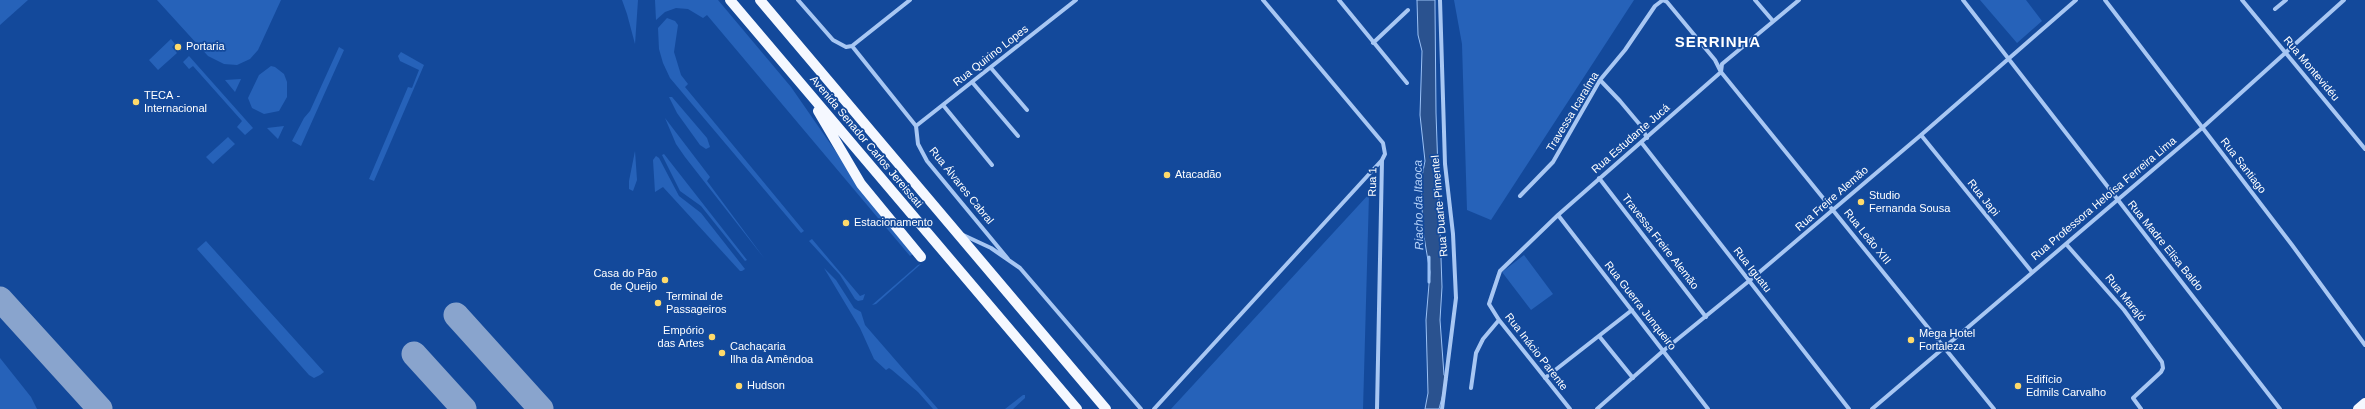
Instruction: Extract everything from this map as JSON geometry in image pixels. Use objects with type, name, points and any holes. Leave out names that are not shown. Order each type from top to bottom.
[{"type":"main road","name":"Avenida Senador Carlos Jereissati","points":[[730,0],[1076,409]]},
{"type":"main road","name":"Avenida Senador Carlos Jereissati","points":[[760,0],[958,232],[1106,409]]},
{"type":"main road","points":[[804,87],[861,184],[921,257]]},
{"type":"main road","points":[[2358,409],[2365,403]]},
{"type":"street","points":[[798,0],[833,40],[846,47],[852,46],[910,0]]},
{"type":"street","name":"Rua Quirino Lopes","points":[[916,126],[1076,0]]},
{"type":"street","name":"Rua 1","points":[[1263,0],[1383,143],[1385,154],[1382,160],[1377,409]]},
{"type":"street","points":[[1346,0],[1340,2],[1407,83]]},
{"type":"street","name":"Rua Duarte Pimentel","points":[[1440,0],[1444,164],[1453,234],[1456,298],[1442,409]]},
{"type":"street","name":"Travessa Icaraíma","points":[[1520,196],[1554,162],[1600,80],[1625,50],[1657,3],[1663,0],[1667,2]]},
{"type":"street","points":[[1755,0],[1773,21]]},
{"type":"street","name":"Rua Estudante Jucá","points":[[1489,304],[1497,278],[1504,266],[1599,178],[1647,138],[1721,72],[1722,64],[1799,0]]},
{"type":"street","name":"Rua Madre Elisa Baldo","points":[[1963,0],[2116,200],[2220,329],[2280,409]]},
{"type":"street","name":"Rua Freire Alemão","points":[[1597,409],[1663,351],[1750,281],[1921,135],[2076,0]]},
{"type":"street","name":"Rua Santiago","points":[[2105,0],[2292,245],[2365,345]]},
{"type":"street","name":"Rua Montevidéu","points":[[2242,0],[2365,149]]},
{"type":"street","points":[[2275,9],[2286,0]]},
{"type":"street","name":"Rua Professora Heloísa Ferreira Lima","points":[[1872,409],[2202,128],[2344,0]]},
{"type":"street","name":"Rua Leão XIII","points":[[1667,2],[1715,60],[1721,72],[1994,409]]},
{"type":"street","points":[[1373,43],[1408,10]]},
{"type":"street","points":[[852,46],[916,126]]},
{"type":"street","points":[[991,68],[1027,110]]},
{"type":"street","points":[[1600,80],[1641,126],[1647,138]]},
{"type":"street","points":[[972,82],[1018,136]]},
{"type":"street","points":[[943,105],[992,165]]},
{"type":"street","name":"Rua Álvares Cabral","points":[[916,126],[918,144],[927,161],[1008,259]]},
{"type":"street","name":"Rua Japi","points":[[1921,135],[2032,272]]},
{"type":"street","name":"Rua Iguatu","points":[[1641,142],[1849,409]]},
{"type":"street","points":[[1154,409],[1382,160]]},
{"type":"street","name":"Travessa Freire Alemão","points":[[1599,178],[1706,317]]},
{"type":"street","name":"Rua Guerra Junqueiro","points":[[1558,215],[1708,409]]},
{"type":"street","name":"Rua Álvares Cabral","points":[[958,232],[1008,259],[1020,268],[1141,409]]},
{"type":"street","name":"Rua Marajó","points":[[2066,244],[2124,310],[2162,362],[2163,368],[2161,372],[2133,398],[2141,409]]},
{"type":"street","name":"Rua Inácio Parente","points":[[1489,304],[1499,320],[1570,409]]},
{"type":"street","points":[[1545,378],[1632,310]]},
{"type":"street","points":[[1471,388],[1472,371],[1476,353],[1483,339],[1499,320]]},
{"type":"street","points":[[1599,336],[1633,378]]},
{"type":"shaded area","points":[[0,0],[28,0],[0,25]]},
{"type":"shaded area","points":[[157,0],[281,0],[258,50],[250,59],[237,65],[224,64],[208,56]]},
{"type":"shaded area","points":[[622,0],[638,0],[635,44],[627,14]]},
{"type":"shaded area","points":[[655,0],[718,0],[791,87],[877,211],[913,254],[910,256],[707,15],[703,18],[688,9],[676,8],[665,12],[656,20]]},
{"type":"shaded area","points":[[1417,0],[1435,0],[1436,113],[1442,287],[1440,320],[1444,375],[1447,379],[1439,409],[1425,409],[1428,393],[1426,320],[1430,272],[1423,231],[1421,181],[1425,161],[1420,115],[1422,51],[1418,35]]},
{"type":"shaded area","points":[[1454,0],[1634,0],[1491,220],[1467,210],[1462,44]]},
{"type":"shaded area","points":[[1980,0],[2026,0],[2042,21],[2017,43]]},
{"type":"shaded area","points":[[667,18],[675,21],[678,25],[674,52],[681,75],[688,84],[685,87],[804,231],[801,233],[670,78],[663,63],[659,49],[658,28]]},
{"type":"shaded area","points":[[171,39],[175,44],[172,47],[177,53],[158,70],[149,60]]},
{"type":"shaded area","points":[[339,47],[344,50],[301,146],[292,141],[304,118],[310,111]]},
{"type":"shaded area","points":[[401,52],[424,65],[374,181],[369,179],[408,87],[412,88],[419,70],[400,61],[398,56]]},
{"type":"shaded area","points":[[189,56],[253,128],[245,135],[237,127],[242,121],[193,66],[189,69],[183,62]]},
{"type":"shaded area","points":[[271,66],[275,67],[284,74],[287,82],[287,97],[279,111],[264,114],[252,108],[248,98],[259,75]]},
{"type":"shaded area","points":[[241,79],[235,92],[225,80]]},
{"type":"shaded area","points":[[669,97],[672,97],[707,138],[710,147],[706,149],[700,145],[677,113]]},
{"type":"shaded area","points":[[665,118],[710,177],[707,181],[764,258],[685,157],[676,144]]},
{"type":"shaded area","points":[[284,126],[278,139],[267,128]]},
{"type":"shaded area","points":[[228,137],[235,144],[213,164],[206,157]]},
{"type":"shaded area","points":[[635,151],[637,180],[633,191],[629,189],[629,181]]},
{"type":"shaded area","points":[[664,154],[747,260],[745,261],[701,206],[680,191],[662,155]]},
{"type":"shaded area","points":[[656,156],[659,158],[679,196],[701,213],[745,269],[740,271],[663,187],[655,192],[653,160]]},
{"type":"shaded area","points":[[1369,194],[1363,409],[1171,409]]},
{"type":"shaded area","points":[[812,239],[860,296],[865,294],[863,300],[858,301],[855,299],[840,275],[809,241]]},
{"type":"shaded area","points":[[206,241],[324,372],[314,378],[309,375],[197,249]]},
{"type":"shaded area","points":[[1524,255],[1553,294],[1531,310],[1502,272]]},
{"type":"shaded area","points":[[921,264],[876,304],[872,305],[918,265]]},
{"type":"shaded area","points":[[824,268],[836,280],[854,308],[861,312],[865,325],[938,409],[933,409],[918,392],[892,370],[889,368],[886,370],[874,359],[860,328]]},
{"type":"shaded area","points":[[0,358],[31,397],[37,409],[0,409]]},
{"type":"shaded area","points":[[1025,395],[1025,398],[1013,409],[1005,409]]},
{"type":"waterway","name":"Riacho da Itaoca","points":[[1429,257],[1429,282]]},
{"type":"taxiway","points":[[0,299],[100,409]]},
{"type":"taxiway","points":[[456,315],[541,409]]},
{"type":"taxiway","points":[[414,354],[464,409]]},
{"type":"place","name":"Portaria","points":[[178,47]]},
{"type":"place","name":"TECA - Internacional","points":[[136,102]]},
{"type":"place","name":"Atacadão","points":[[1167,175]]},
{"type":"place","name":"Studio Fernanda Sousa","points":[[1861,202]]},
{"type":"place","name":"Estacionamento","points":[[846,223]]},
{"type":"place","name":"Casa do Pão de Queijo","points":[[665,280]]},
{"type":"place","name":"Terminal de Passageiros","points":[[658,303]]},
{"type":"place","name":"Empório das Artes","points":[[712,337]]},
{"type":"place","name":"Mega Hotel Fortaleza","points":[[1911,340]]},
{"type":"place","name":"Cachaçaria Ilha da Amêndoa","points":[[722,353]]},
{"type":"place","name":"Hudson","points":[[739,386]]},
{"type":"place","name":"Edifício Edmils Carvalho","points":[[2018,386]]},
{"type":"district","name":"SERRINHA","points":[[1718,43]]}]
